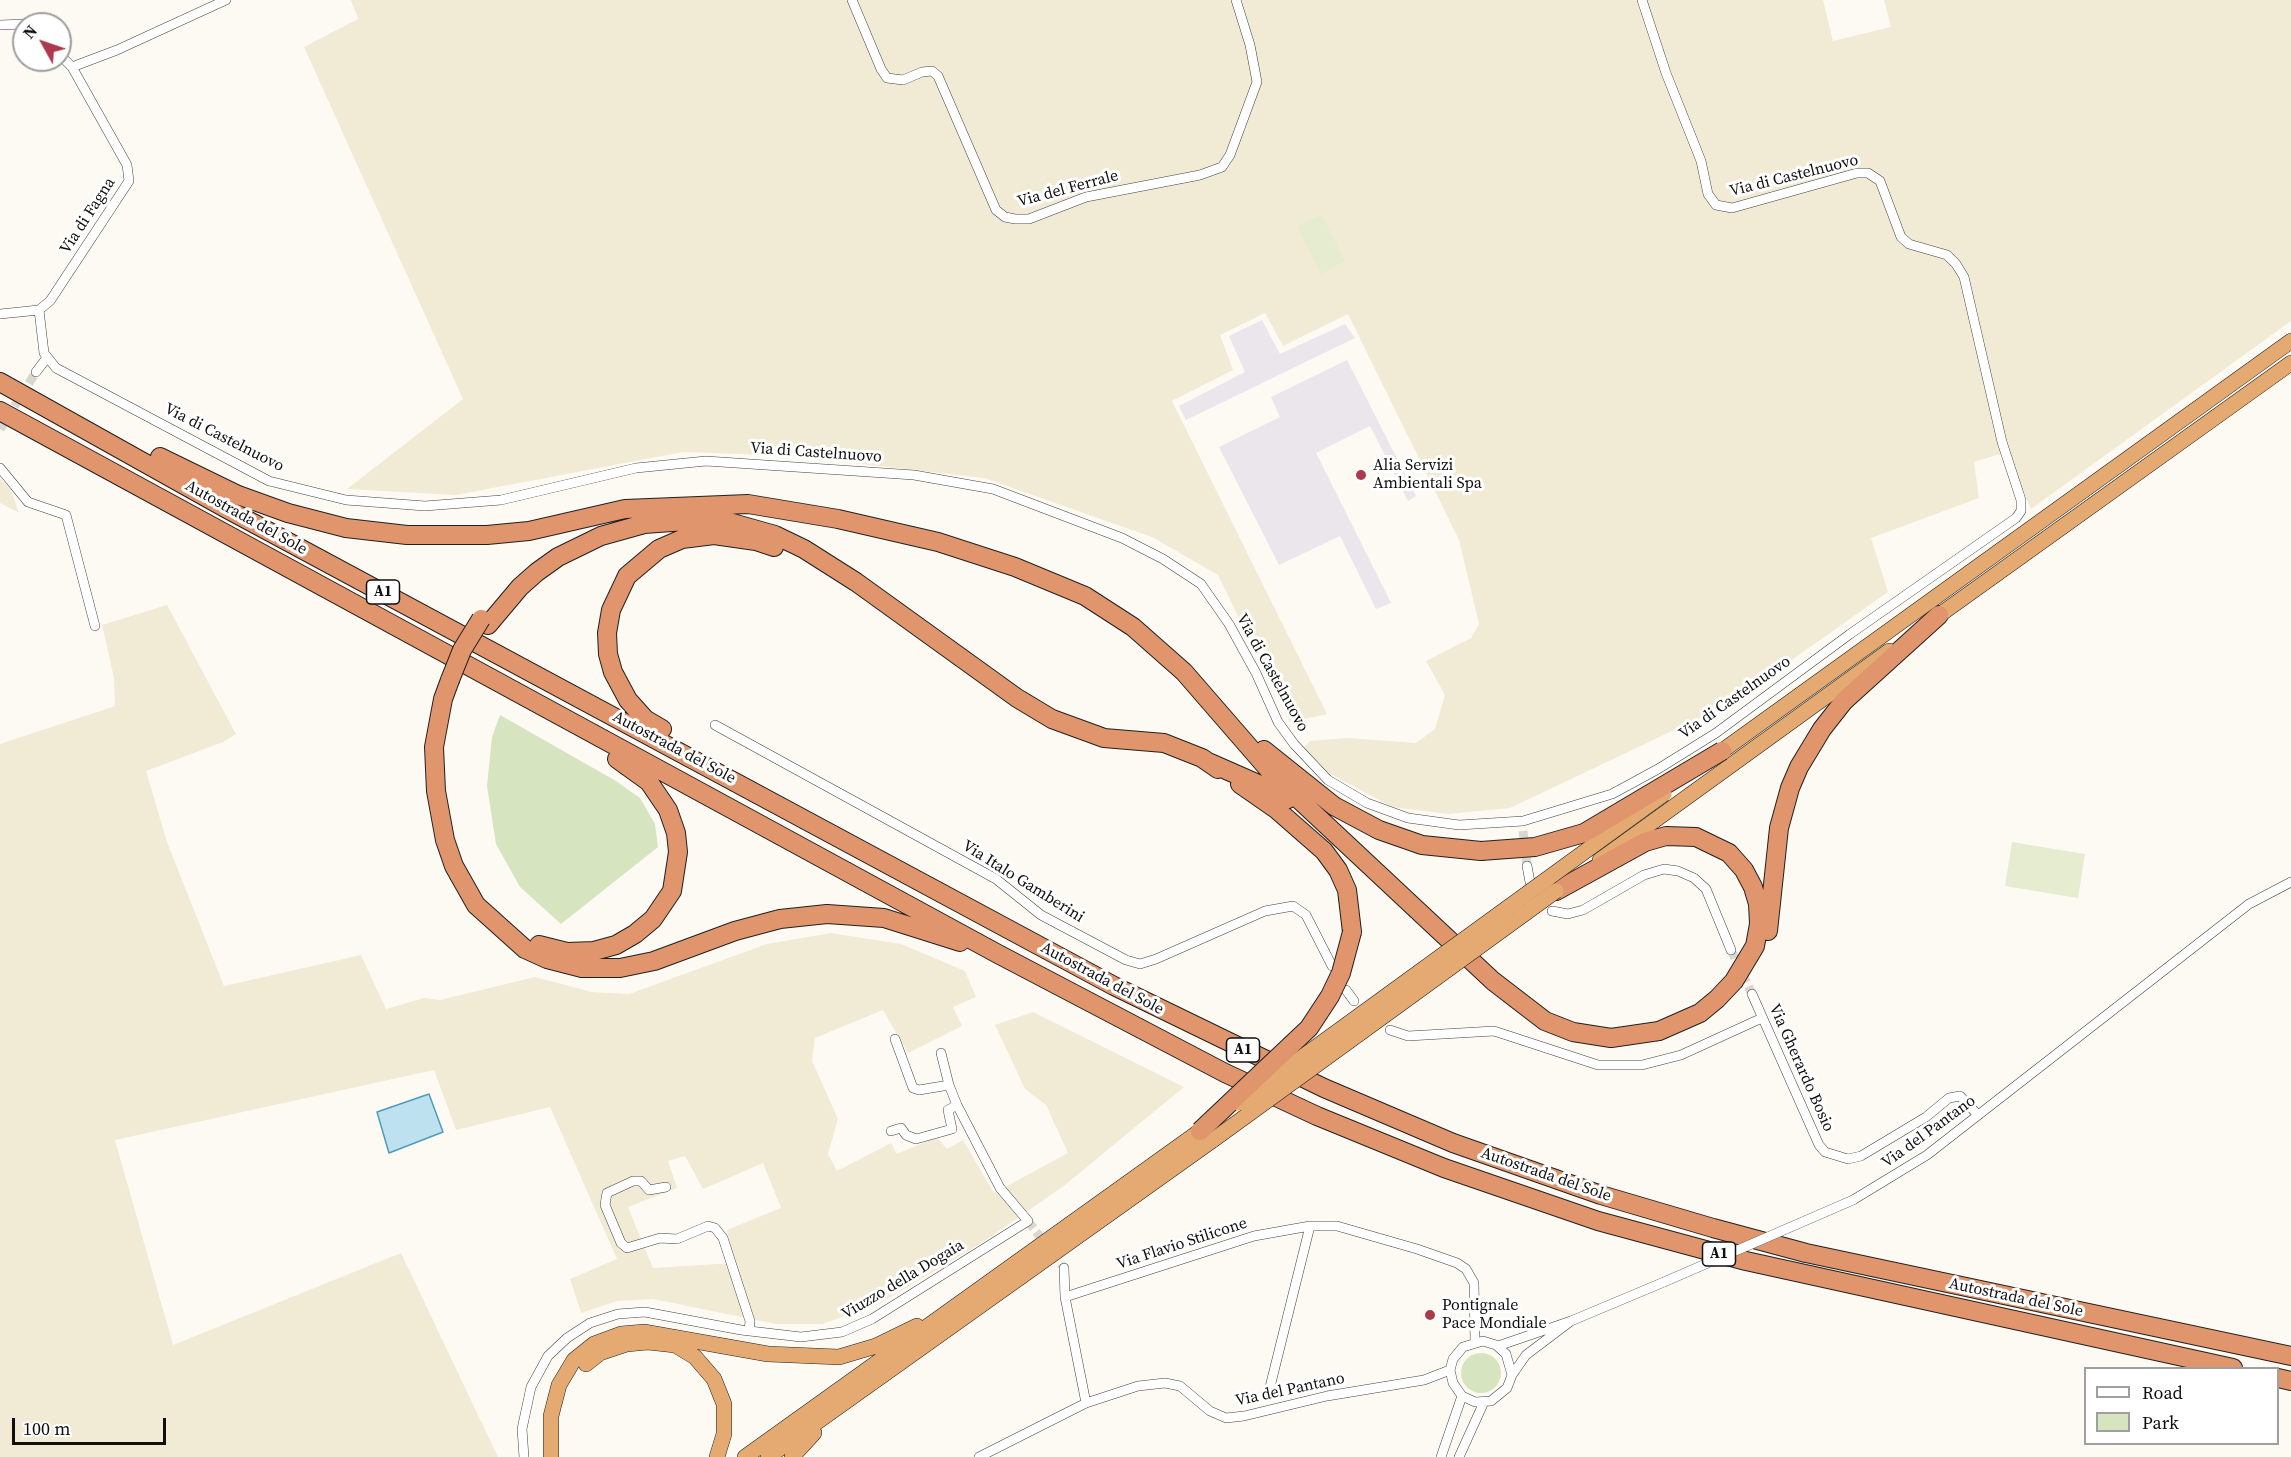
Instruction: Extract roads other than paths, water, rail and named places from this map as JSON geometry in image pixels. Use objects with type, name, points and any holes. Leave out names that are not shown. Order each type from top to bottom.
[{"type":"highway","points":[[768,1457],[1207,1135],[1722,751],[2291,341]]},
{"type":"highway","points":[[745,1457],[945,1314],[1207,1135],[1556,891],[2291,363]]},
{"type":"highway","name":"Autostrada del Sole","points":[[0,382],[238,514],[1198,1029],[1324,1088],[1453,1143],[1601,1195],[1806,1252],[2291,1356]]},
{"type":"highway","name":"Autostrada del Sole","points":[[0,411],[998,954],[1225,1073],[1317,1116],[1444,1168],[1598,1221],[1746,1261],[2228,1367]]},
{"type":"highway","points":[[68,419],[102,428],[238,495],[288,513],[346,528],[407,535],[472,537],[529,531],[625,509],[748,504],[838,519],[938,542],[1015,567],[1085,596],[1132,627],[1184,672],[1276,778],[1494,981],[1545,1021],[1573,1032],[1611,1038],[1659,1031],[1700,1012],[1734,981],[1755,946],[1759,924],[1758,904],[1743,870],[1729,853],[1696,837],[1666,836],[1645,842],[1556,891]]},
{"type":"highway","points":[[657,507],[598,526],[552,550],[517,578],[498,596],[471,653],[443,699],[434,747],[436,791],[445,840],[454,866],[476,905],[525,949],[547,959],[582,968],[620,968],[654,961],[735,931],[780,919],[827,914],[884,918],[998,954]]},
{"type":"highway","points":[[485,622],[520,587],[558,557],[618,529],[644,524],[700,520],[755,528],[804,549],[834,568],[1017,698],[1052,719],[1104,738],[1164,743],[1274,791],[1299,808],[1518,1009],[1554,1031],[1572,1037],[1611,1044],[1633,1042],[1683,1028],[1703,1017],[1721,1003],[1747,974],[1768,930],[1782,812],[1799,767],[1822,729],[1844,701],[1939,615]]},
{"type":"highway","points":[[700,762],[694,747],[645,719],[628,700],[613,672],[607,633],[611,610],[627,576],[659,549],[682,539],[714,535],[756,541],[834,568]]},
{"type":"highway","points":[[454,682],[444,775],[455,841],[477,890],[497,916],[517,934],[542,947],[567,952],[594,951],[616,945],[635,934],[664,904],[672,891],[677,870],[676,833],[668,810],[649,782],[618,759],[563,730],[558,715]]},
{"type":"highway","points":[[1221,715],[1334,806],[1378,830],[1422,845],[1481,851],[1535,847],[1584,833],[1722,751]]},
{"type":"highway","points":[[1207,1135],[1309,1028],[1330,996],[1341,973],[1352,932],[1347,890],[1338,870],[1324,851],[1276,809],[1208,762]]},
{"type":"highway","points":[[551,1457],[551,1416],[559,1385],[574,1360],[594,1344],[621,1334],[644,1332],[768,1354],[839,1357],[876,1346],[945,1314]]},
{"type":"highway","points":[[560,1457],[561,1418],[569,1388],[581,1367],[600,1353],[627,1344],[648,1342],[675,1345],[695,1357],[714,1379],[724,1404],[724,1434],[717,1457]]},
{"type":"highway","points":[[792,1457],[804,1442],[867,1385]]},
{"type":"street","points":[[72,67],[117,50],[226,0]]},
{"type":"street","name":"Via del Ferrale","points":[[852,0],[887,78],[903,80],[922,72],[932,71],[938,76],[996,210],[1005,217],[1029,219],[1086,197],[1200,175],[1222,167],[1230,155],[1257,82],[1250,45],[1236,0]]},
{"type":"street","name":"Via di Castelnuovo","points":[[46,359],[56,368],[269,481],[346,500],[425,506],[501,500],[636,468],[706,461],[914,475],[993,489],[1122,538],[1163,559],[1201,584],[1228,624],[1256,673],[1278,722],[1294,744],[1328,780],[1367,803],[1408,818],[1459,825],[1523,820],[1612,794],[1716,733],[1850,634],[2016,518],[2021,511],[2021,500],[1999,432],[1964,278],[1956,264],[1947,255],[1909,244],[1901,237],[1880,181],[1868,173],[1857,173],[1732,208],[1716,205],[1708,194],[1701,161],[1666,73],[1642,0]]},
{"type":"street","name":"Via di Fagna","points":[[39,310],[51,301],[129,181],[127,165],[72,67]]},
{"type":"street","points":[[0,314],[39,310],[42,345],[46,359],[36,372]]},
{"type":"street","points":[[0,468],[28,502],[66,515],[95,626]]},
{"type":"street","name":"Via Italo Gamberini","points":[[715,725],[996,879],[1041,915],[1126,960],[1140,964],[1156,959],[1266,911],[1293,906],[1306,915],[1332,966]]},
{"type":"street","points":[[1522,831],[1523,820]]},
{"type":"street","points":[[1527,866],[1530,882]]},
{"type":"street","points":[[1552,911],[1568,915],[1582,910],[1644,875],[1664,869],[1678,871],[1694,878],[1706,889],[1731,950]]},
{"type":"street","name":"Via del Pantano","points":[[1475,1342],[1498,1346],[1571,1321],[1852,1200],[1927,1155],[2249,904],[2291,882]]},
{"type":"street","points":[[1346,990],[1354,1001]]},
{"type":"street","name":"Via Gherardo Bosio","points":[[1752,994],[1819,1145],[1825,1152],[1848,1159],[1861,1156],[1926,1117],[1949,1098],[1960,1096],[1978,1115]]},
{"type":"street","points":[[1390,1030],[1408,1036],[1494,1031],[1598,1065],[1642,1065],[1681,1055],[1762,1018]]},
{"type":"street","points":[[895,1039],[913,1088],[919,1090],[949,1085]]},
{"type":"street","points":[[891,1131],[901,1128],[911,1139],[916,1139],[952,1129],[948,1110],[957,1105],[941,1053]]},
{"type":"street","name":"Viuzzo della Dogaia","points":[[524,1457],[522,1429],[531,1387],[548,1356],[567,1338],[590,1323],[618,1314],[645,1312],[749,1331],[812,1337],[854,1328],[1028,1221],[1000,1188],[957,1105]]},
{"type":"street","points":[[666,1187],[649,1190],[641,1181],[633,1181],[608,1193],[605,1205],[621,1243],[627,1248],[660,1238],[677,1239],[708,1226],[715,1228],[723,1238],[750,1321],[749,1331]]},
{"type":"street","points":[[1270,1387],[1310,1226]]},
{"type":"street","name":"Via Flavio Stilicone","points":[[1065,1298],[1254,1236],[1310,1226],[1337,1226],[1358,1230],[1457,1263],[1466,1269],[1474,1283],[1475,1342]]},
{"type":"street","points":[[1064,1268],[1065,1298],[1086,1403]]},
{"type":"street","name":"Via del Pantano","points":[[1484,1402],[1501,1395],[1510,1384],[1512,1375],[1526,1355],[1571,1321]]},
{"type":"street","points":[[1459,1457],[1484,1402],[1462,1396],[1454,1387],[1450,1370],[1458,1352],[1475,1342]]},
{"type":"street","points":[[1498,1346],[1508,1356],[1512,1375]]},
{"type":"street","name":"Via del Pantano","points":[[979,1457],[1086,1403],[1138,1386],[1165,1383],[1180,1386],[1210,1411],[1226,1418],[1245,1416],[1327,1396],[1424,1380],[1450,1370]]},
{"type":"street","points":[[1440,1457],[1462,1396]]},
{"type":"water","points":[[429,1094],[443,1132],[389,1153],[377,1112]]},
{"type":"tunnel","points":[[0,429],[36,372]]},
{"type":"tunnel","points":[[1523,831],[1527,866]]},
{"type":"tunnel","points":[[1731,950],[1752,994]]},
{"type":"tunnel","points":[[1028,1221],[1064,1268]]},
{"type":"place","name":"Alia Servizi Ambientali Spa","points":[[1361,475]]},
{"type":"place","name":"Pontignale Pace Mondiale","points":[[1430,1315]]}]
